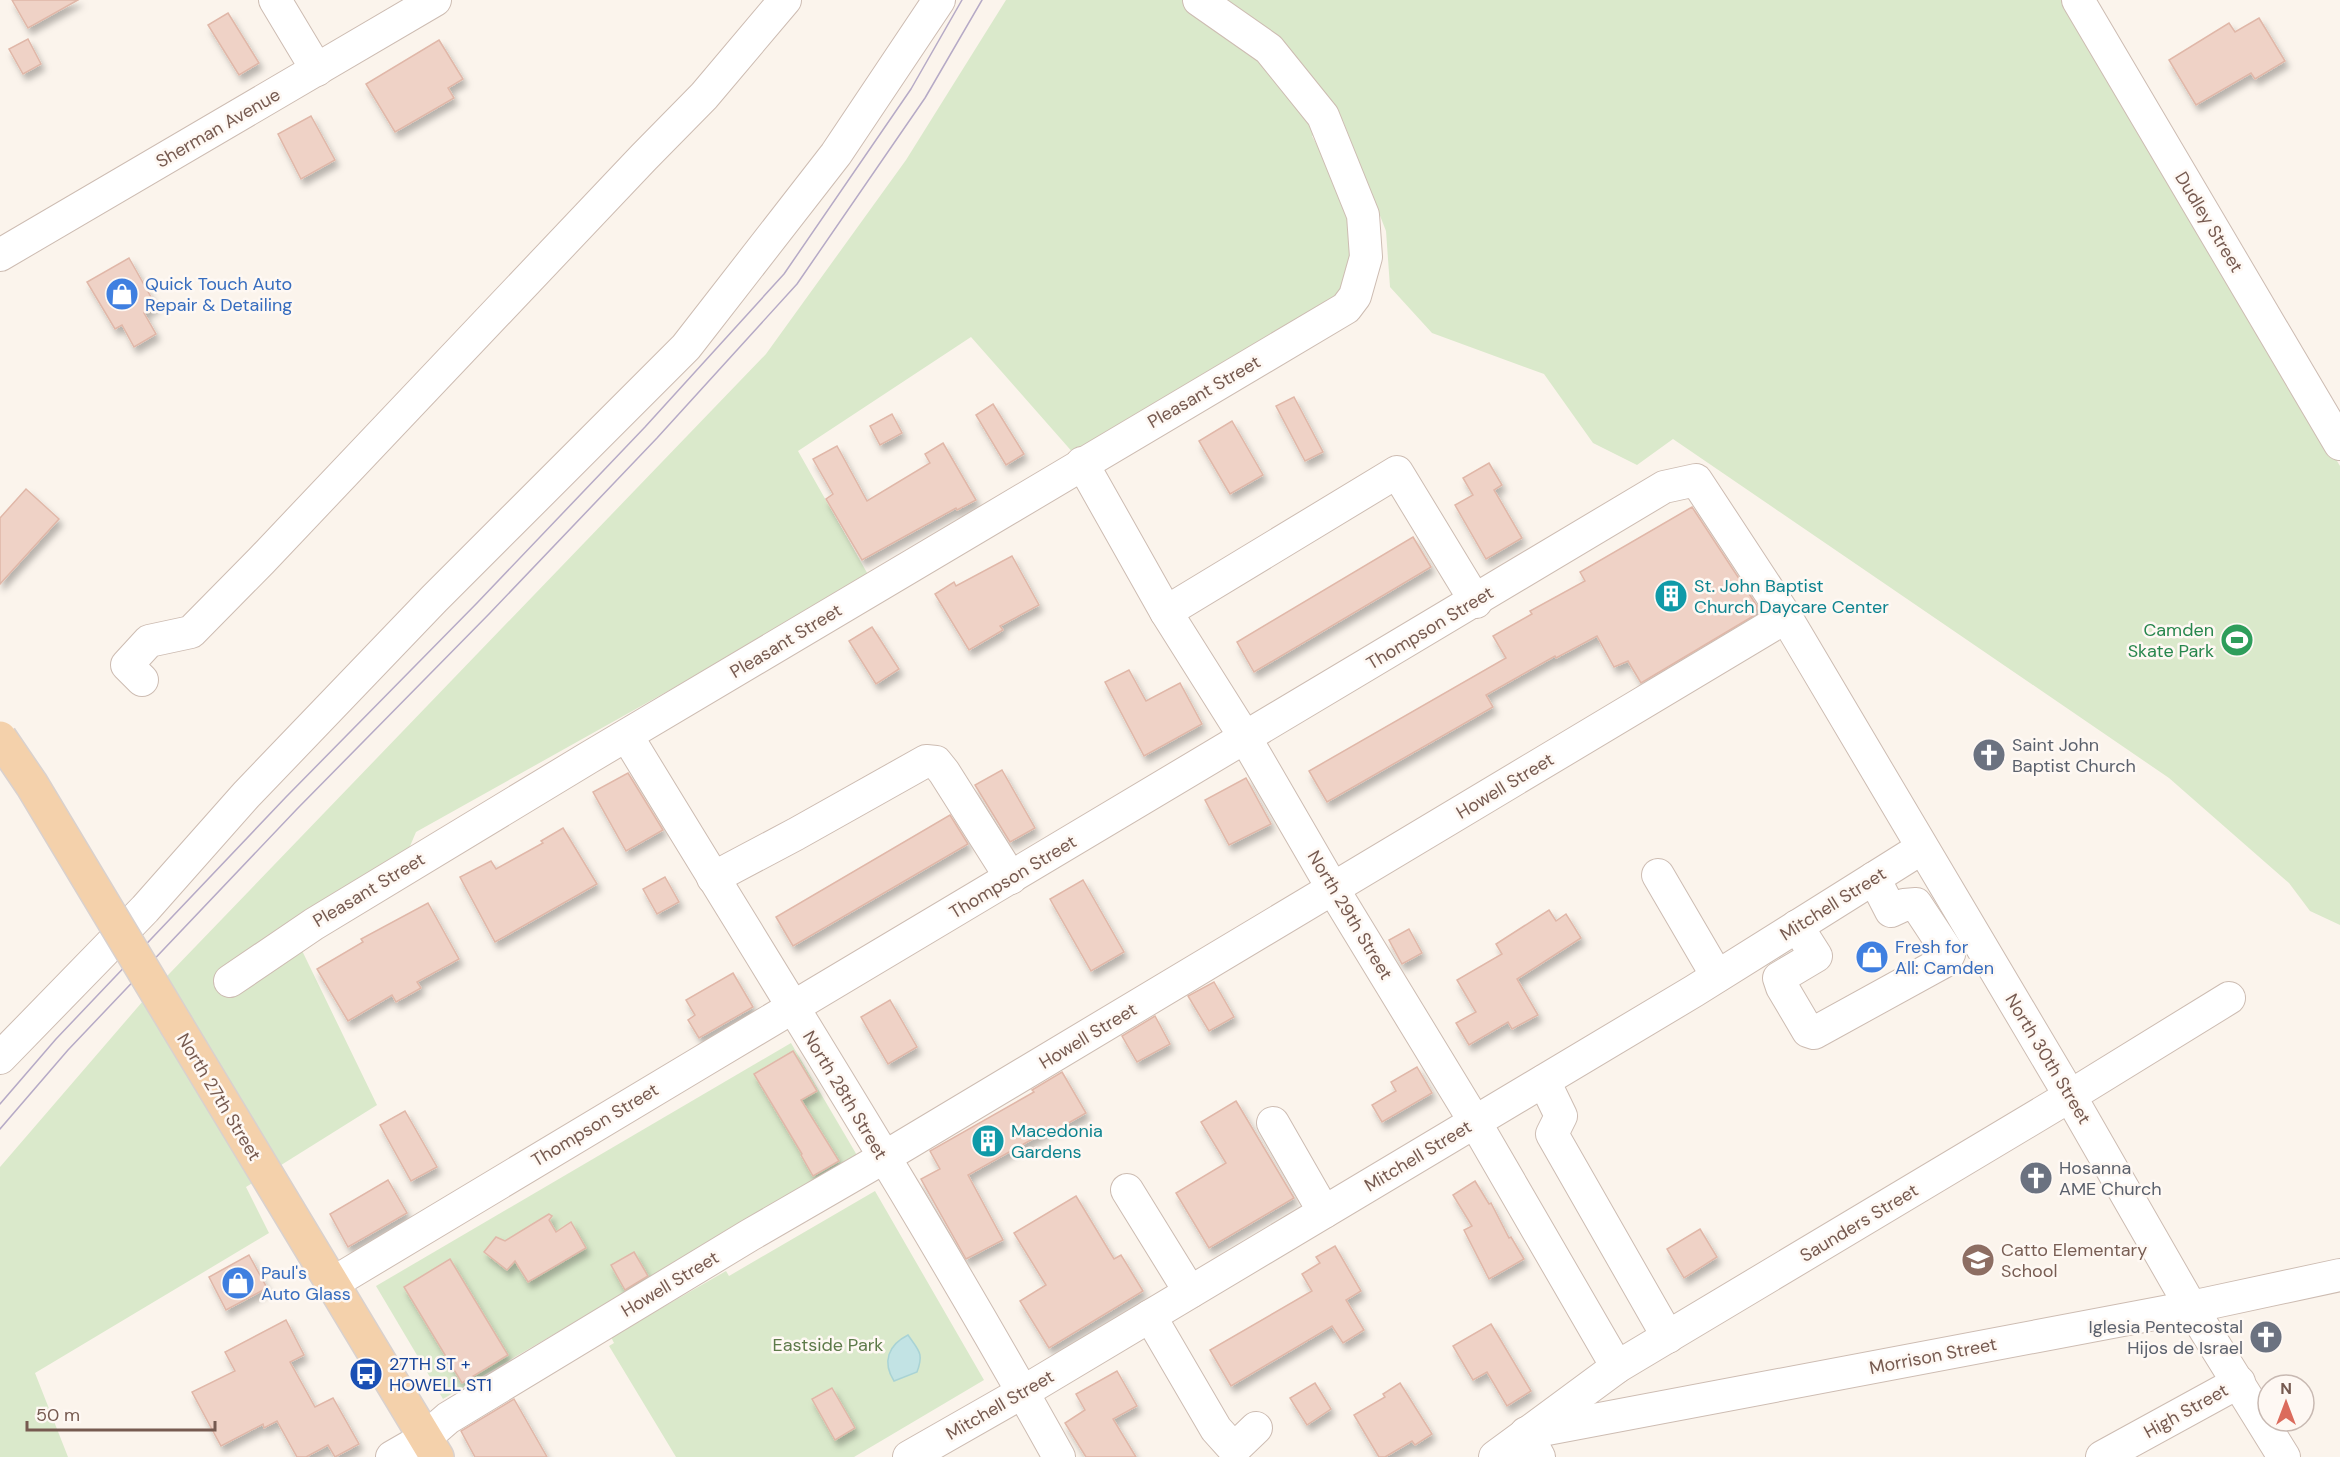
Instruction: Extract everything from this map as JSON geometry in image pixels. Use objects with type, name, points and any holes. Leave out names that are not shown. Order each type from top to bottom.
[{"type":"main road","name":"North 27th Street","points":[[0,738],[32,785],[430,1447]]},
{"type":"street","points":[[275,0],[317,70]]},
{"type":"street","name":"Sherman Avenue","points":[[0,255],[435,0]]},
{"type":"street","points":[[142,680],[127,665],[149,640],[191,632],[704,96],[785,0]]},
{"type":"street","points":[[0,1058],[145,909],[278,760],[434,599],[686,347],[836,154],[939,0]]},
{"type":"street","name":"Pleasant Street","points":[[230,981],[314,924],[578,764],[1082,463],[1347,308],[1355,296],[1366,257],[1363,215],[1323,116],[1269,50],[1199,0]]},
{"type":"street","name":"Dudley Street","points":[[2078,0],[2340,444]]},
{"type":"street","name":"North 29th Street","points":[[1082,463],[1166,612],[1246,738],[1333,889],[1475,1122],[1617,1367]]},
{"type":"street","points":[[1166,612],[1397,472],[1476,602]]},
{"type":"street","name":"Thompson Street","points":[[333,1283],[792,1007],[1476,602],[1664,487],[1696,480]]},
{"type":"street","name":"North 30th Street","points":[[1696,480],[1786,617],[2070,1096],[2192,1307],[2284,1457]]},
{"type":"street","name":"Howell Street","points":[[392,1457],[430,1447],[458,1412],[750,1235],[883,1158],[1786,617]]},
{"type":"street","name":"North 28th Street","points":[[627,736],[883,1158],[1023,1392],[1059,1457]]},
{"type":"street","points":[[713,878],[926,760],[936,762],[944,772],[1011,878]]},
{"type":"street","name":"Mitchell Street","points":[[909,1457],[1023,1392],[1544,1081],[1922,848]]},
{"type":"street","points":[[1658,875],[1717,976]]},
{"type":"street","points":[[1797,926],[1816,956],[1779,978],[1808,1031],[1815,1033],[1944,961],[1949,954],[1916,904],[1904,904],[1890,911],[1874,878]]},
{"type":"street","name":"Saunders Street","points":[[1495,1457],[1532,1445],[1617,1367],[2070,1096],[2229,998]]},
{"type":"street","points":[[1544,1081],[1562,1116],[1552,1134],[1668,1337]]},
{"type":"street","points":[[1273,1123],[1324,1212]]},
{"type":"street","points":[[1127,1190],[1190,1292]]},
{"type":"street","name":"Morrison Street","points":[[1532,1445],[2340,1275]]},
{"type":"street","points":[[1150,1316],[1216,1429],[1234,1449],[1256,1428]]},
{"type":"street","name":"High Street","points":[[2102,1457],[2239,1382]]},
{"type":"green space","points":[[1006,0],[2063,0],[2340,466],[2340,925],[2310,911],[2289,883],[2169,778],[1673,439],[1637,465],[1593,443],[1544,374],[1432,333],[1390,287],[1386,231],[1343,121],[1312,136],[1354,213],[1355,296],[1082,463],[971,337],[798,451],[870,578],[416,832],[405,858],[292,930],[377,1105],[246,1187],[269,1233],[35,1373],[68,1457],[0,1457],[0,1167],[143,1001],[766,354],[906,160]]},
{"type":"green space","points":[[791,1043],[858,1157],[443,1399],[376,1286]]},
{"type":"green space","name":"Eastside Park","points":[[875,1191],[984,1380],[854,1457],[676,1457],[609,1346],[614,1343],[611,1337],[726,1271],[729,1276]]},
{"type":"water","points":[[908,1335],[919,1352],[919,1366],[917,1372],[894,1381],[888,1367],[889,1355],[896,1344]]},
{"type":"building","points":[[12,0],[78,0],[28,28]]},
{"type":"building","points":[[228,13],[259,63],[239,75],[208,25]]},
{"type":"building","points":[[2259,18],[2285,61],[2255,79],[2251,73],[2196,105],[2169,60],[2229,23],[2235,32]]},
{"type":"building","points":[[28,39],[41,64],[23,74],[9,49]]},
{"type":"building","points":[[439,40],[463,79],[448,88],[454,98],[395,132],[366,84]]},
{"type":"building","points":[[311,116],[335,160],[301,179],[278,134]]},
{"type":"building","name":"Quick Touch Auto Repair & Detailing","points":[[129,258],[156,306],[144,313],[156,334],[134,347],[122,325],[115,329],[87,282]]},
{"type":"building","points":[[1294,397],[1323,452],[1305,461],[1276,406]]},
{"type":"building","points":[[993,404],[1024,454],[1006,465],[976,415]]},
{"type":"building","points":[[892,414],[902,433],[880,445],[870,426]]},
{"type":"building","points":[[1232,421],[1263,475],[1230,494],[1199,441]]},
{"type":"building","points":[[943,443],[976,500],[957,510],[956,508],[862,560],[826,499],[833,494],[813,459],[837,446],[867,501],[930,463],[925,454]]},
{"type":"building","points":[[1489,463],[1502,485],[1494,490],[1522,538],[1486,559],[1455,505],[1473,495],[1463,478]]},
{"type":"building","points":[[26,489],[59,519],[0,584],[0,518]]},
{"type":"building","points":[[1692,507],[1757,606],[1755,615],[1641,683],[1628,661],[1614,667],[1597,636],[1556,658],[1555,656],[1486,695],[1493,707],[1327,802],[1309,771],[1506,658],[1493,636],[1532,614],[1530,611],[1585,581],[1580,572]]},
{"type":"building","points":[[1413,537],[1431,567],[1254,672],[1237,642]]},
{"type":"building","points":[[1012,556],[1039,605],[1000,626],[1003,630],[969,650],[935,594],[954,582],[956,586]]},
{"type":"building","points":[[872,627],[899,669],[876,684],[849,641]]},
{"type":"building","points":[[1129,670],[1146,701],[1180,683],[1202,724],[1144,756],[1105,682]]},
{"type":"building","points":[[1002,770],[1035,828],[1010,842],[975,785]]},
{"type":"building","points":[[628,773],[663,830],[626,851],[593,792]]},
{"type":"building","points":[[1246,778],[1271,824],[1229,845],[1205,800]]},
{"type":"building","points":[[950,815],[968,844],[793,946],[776,917]]},
{"type":"building","points":[[563,828],[597,884],[495,942],[460,877],[491,861],[496,869],[543,843],[541,841]]},
{"type":"building","points":[[665,877],[679,902],[657,914],[643,889]]},
{"type":"building","points":[[1083,880],[1124,952],[1091,971],[1050,899]]},
{"type":"building","points":[[428,903],[459,959],[417,982],[421,988],[396,1002],[392,995],[348,1021],[317,969],[363,942],[361,939]]},
{"type":"building","points":[[1549,910],[1556,921],[1566,914],[1581,938],[1517,979],[1538,1015],[1512,1029],[1508,1022],[1469,1045],[1456,1023],[1476,1012],[1457,980],[1502,954],[1496,944]]},
{"type":"building","points":[[1409,929],[1422,953],[1402,964],[1389,940]]},
{"type":"building","points":[[733,973],[753,1007],[699,1038],[688,1020],[695,1015],[686,1000]]},
{"type":"building","points":[[1214,982],[1234,1017],[1209,1031],[1188,996]]},
{"type":"building","points":[[890,1000],[917,1047],[888,1064],[861,1017]]},
{"type":"building","points":[[1155,1016],[1170,1044],[1137,1062],[1122,1036]]},
{"type":"building","points":[[793,1051],[817,1091],[801,1100],[839,1161],[813,1176],[754,1074]]},
{"type":"building","points":[[1417,1067],[1432,1093],[1382,1122],[1372,1105],[1396,1091],[1391,1082]]},
{"type":"building","points":[[1062,1072],[1086,1113],[1056,1130],[1054,1127],[968,1175],[1003,1240],[966,1259],[921,1179],[940,1169],[930,1151],[1034,1092],[1032,1090]]},
{"type":"building","points":[[1236,1101],[1294,1198],[1209,1248],[1176,1193],[1226,1163],[1201,1122]]},
{"type":"building","points":[[405,1111],[437,1167],[411,1181],[380,1125]]},
{"type":"building","points":[[388,1180],[407,1213],[348,1247],[330,1214]]},
{"type":"building","points":[[1475,1181],[1489,1204],[1491,1203],[1509,1238],[1511,1237],[1524,1259],[1489,1279],[1464,1230],[1472,1226],[1453,1195]]},
{"type":"building","points":[[1076,1196],[1114,1259],[1121,1255],[1143,1291],[1049,1348],[1020,1301],[1046,1285],[1014,1233]]},
{"type":"building","points":[[549,1214],[552,1216],[549,1220],[556,1232],[571,1222],[586,1248],[528,1282],[515,1261],[507,1270],[484,1252],[496,1237],[505,1241]]},
{"type":"building","points":[[1700,1229],[1717,1257],[1684,1278],[1667,1249]]},
{"type":"building","points":[[1335,1246],[1361,1291],[1346,1300],[1364,1330],[1343,1343],[1332,1326],[1231,1386],[1210,1350],[1312,1291],[1302,1274],[1320,1263],[1316,1257]]},
{"type":"building","points":[[634,1252],[648,1276],[625,1290],[611,1265]]},
{"type":"building","name":"Paul's Auto Glass","points":[[249,1255],[267,1288],[226,1310],[209,1277]]},
{"type":"building","points":[[450,1259],[508,1355],[462,1383],[404,1287]]},
{"type":"building","points":[[286,1320],[304,1355],[290,1362],[315,1407],[333,1398],[359,1444],[335,1457],[328,1445],[306,1457],[297,1457],[277,1421],[264,1428],[263,1424],[221,1446],[192,1392],[235,1371],[225,1352]]},
{"type":"building","points":[[1491,1324],[1531,1391],[1507,1406],[1487,1372],[1473,1380],[1453,1346]]},
{"type":"building","points":[[1117,1371],[1137,1406],[1113,1419],[1136,1457],[1086,1457],[1065,1423],[1085,1410],[1076,1394]]},
{"type":"building","points":[[1315,1383],[1331,1409],[1307,1425],[1290,1398]]},
{"type":"building","points":[[1400,1383],[1432,1434],[1415,1445],[1412,1441],[1385,1457],[1379,1457],[1354,1415],[1385,1397],[1383,1394]]},
{"type":"building","points":[[832,1388],[855,1428],[835,1440],[812,1399]]},
{"type":"building","points":[[514,1399],[547,1457],[475,1457],[461,1431]]},
{"type":"tram line","points":[[0,1104],[56,1039],[286,797],[477,603],[645,427],[784,274],[911,89],[962,0]]},
{"type":"tram line","points":[[0,1129],[68,1050],[297,809],[489,614],[657,438],[797,284],[925,98],[982,0]]},
{"type":"place","name":"Quick Touch Auto Repair & Detailing","points":[[122,294]]},
{"type":"place","name":"St. John Baptist Church Daycare Center","points":[[1671,596]]},
{"type":"place","name":"Camden Skate Park","points":[[2237,640]]},
{"type":"place","name":"Saint John Baptist Church","points":[[1989,755]]},
{"type":"place","name":"Fresh for All: Camden","points":[[1872,957]]},
{"type":"place","name":"Macedonia Gardens","points":[[988,1141]]},
{"type":"place","name":"Hosanna AME Church","points":[[2036,1178]]},
{"type":"place","name":"Catto Elementary School","points":[[1978,1260]]},
{"type":"place","name":"Paul's Auto Glass","points":[[238,1283]]},
{"type":"place","name":"Iglesia Pentecostal Hijos de Israel","points":[[2266,1337]]},
{"type":"place","name":"27TH ST + HOWELL ST1","points":[[366,1374]]}]
